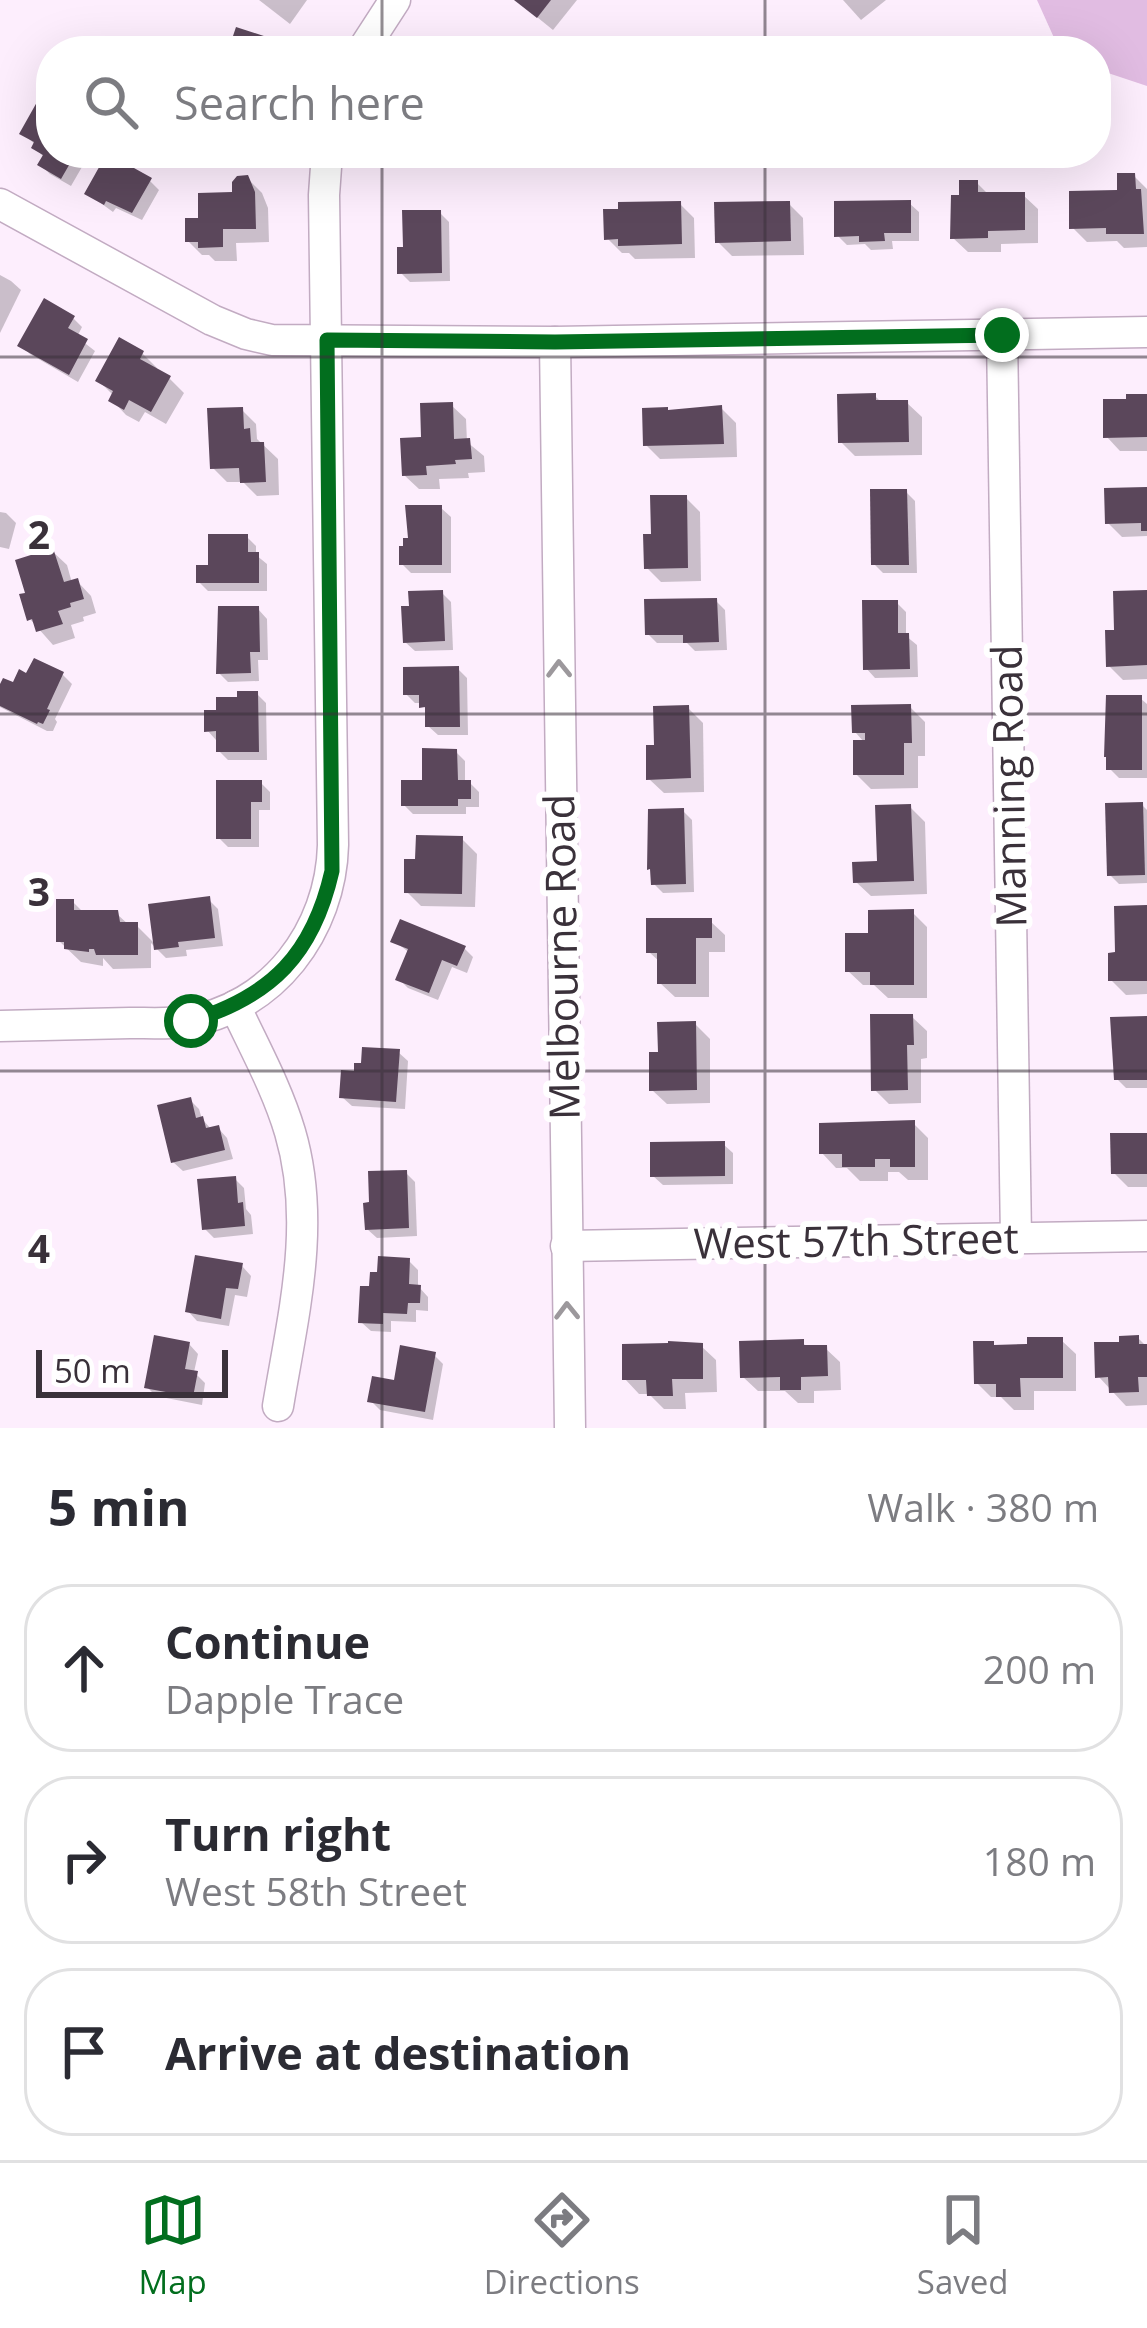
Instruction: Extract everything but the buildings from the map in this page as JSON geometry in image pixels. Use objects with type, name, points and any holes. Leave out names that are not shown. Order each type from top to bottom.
[{"type":"street","points":[[372,36],[395,0]]},
{"type":"street","points":[[0,1026],[184,1022],[213,1015],[275,979],[307,941],[322,907],[332,871],[326,168]]},
{"type":"street","points":[[0,203],[228,328],[272,340],[555,342],[1147,332]]},
{"type":"street","name":"Manning Road","points":[[1002,335],[1016,1238]]},
{"type":"street","name":"Melbourne Road","points":[[555,342],[570,1428]]},
{"type":"street","points":[[235,1006],[282,1107],[302,1201],[300,1272],[278,1406]]},
{"type":"street","name":"West 57th Street","points":[[566,1246],[1147,1236]]},
{"type":"shaded area","points":[[1037,0],[1147,0],[1147,86],[1111,74],[1111,36],[1053,36]]},
{"type":"route","points":[[191,1021],[235,1006],[284,970],[313,929],[332,871],[327,340],[555,342],[1002,335]]}]
